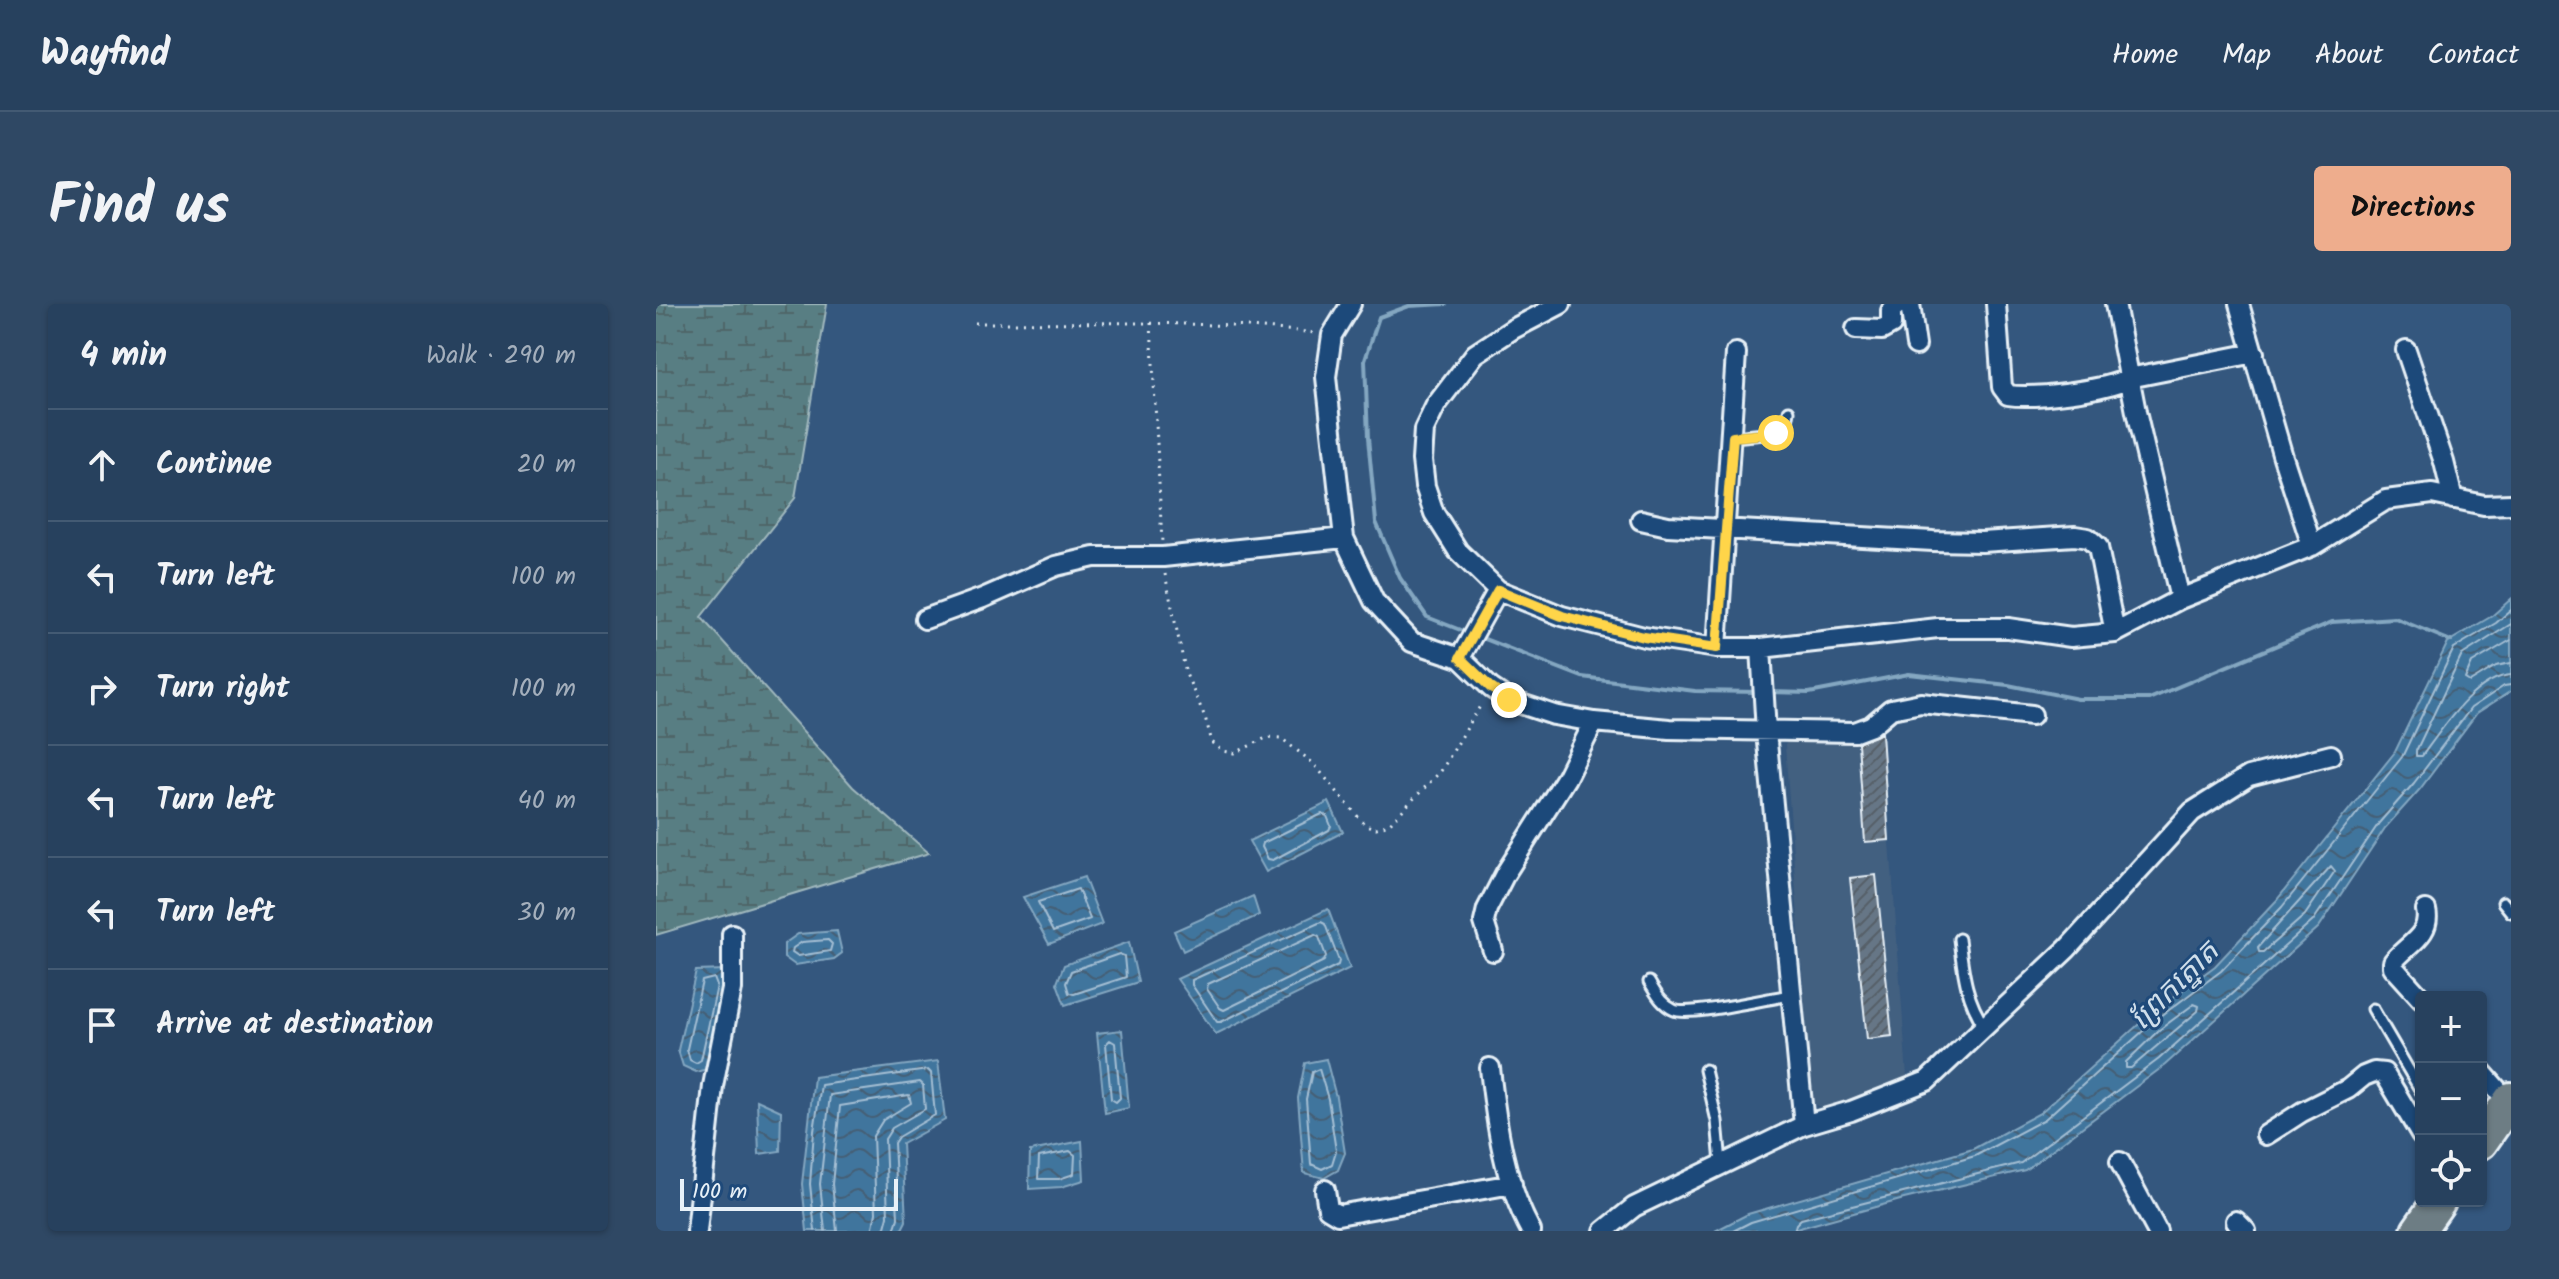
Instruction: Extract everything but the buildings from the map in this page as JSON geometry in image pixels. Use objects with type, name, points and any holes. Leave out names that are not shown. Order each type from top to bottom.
[{"type":"highway","points":[[2486,1135],[2510,1102]]},
{"type":"highway","points":[[2418,1231],[2435,1207]]},
{"type":"street","points":[[1351,304],[1332,335],[1326,377],[1344,538],[1374,601],[1412,642],[1460,658],[1491,688],[1509,700],[1554,715],[1594,722],[1669,729],[1855,732],[1871,726],[1891,709],[1921,703],[2032,715]]},
{"type":"street","points":[[1561,304],[1513,329],[1475,354],[1436,405],[1424,430],[1422,460],[1425,486],[1434,513],[1458,551],[1498,590],[1562,616],[1644,637],[1717,648],[1761,648],[1938,628],[2008,628],[2071,637],[2115,633],[2180,599],[2312,546],[2386,500],[2432,494],[2484,505],[2511,504]]},
{"type":"street","points":[[1856,329],[1882,330],[1891,325],[1891,311],[1898,304]]},
{"type":"street","points":[[1910,304],[1916,345]]},
{"type":"street","points":[[1996,304],[2002,387],[2008,395],[2039,395],[2115,385],[2129,378],[2254,353]]},
{"type":"street","points":[[2115,304],[2180,599]]},
{"type":"street","points":[[2239,304],[2312,546]]},
{"type":"street","points":[[2406,350],[2444,462],[2453,499]]},
{"type":"street","points":[[1717,648],[1733,437],[1736,353]]},
{"type":"street","points":[[1641,520],[1668,526],[1933,541],[2088,538],[2098,547],[2115,633]]},
{"type":"street","points":[[925,619],[1056,566],[1094,557],[1163,557],[1344,538]]},
{"type":"street","points":[[1460,658],[1498,590]]},
{"type":"street","points":[[1761,648],[1766,732],[1804,1125]]},
{"type":"street","points":[[1493,951],[1484,922],[1487,909],[1505,874],[1566,778],[1594,722]]},
{"type":"street","points":[[1604,1231],[1634,1207],[1721,1163],[1804,1125],[1851,1111],[1927,1081],[2067,949],[2192,812],[2249,776],[2331,755]]},
{"type":"street","points":[[2415,991],[2393,967],[2393,962],[2423,934],[2428,920],[2426,910]]},
{"type":"street","points":[[697,1231],[713,1086],[732,989],[732,934]]},
{"type":"street","points":[[1490,1068],[1495,1112],[1512,1184],[1531,1231]]},
{"type":"street","points":[[2266,1135],[2374,1072],[2384,1073],[2415,1125]]},
{"type":"street","points":[[2487,1077],[2510,1102]]},
{"type":"street","points":[[2120,1162],[2157,1231]]},
{"type":"street","points":[[1325,1190],[1328,1209],[1338,1215],[1353,1215],[1512,1184]]},
{"type":"lane","points":[[1733,437],[1776,433],[1787,422],[1789,411]]},
{"type":"lane","points":[[2503,902],[2511,912]]},
{"type":"lane","points":[[1959,939],[1963,976],[1973,1011],[1985,1027]]},
{"type":"lane","points":[[1649,982],[1661,1002],[1676,1012],[1791,995]]},
{"type":"lane","points":[[2373,1009],[2415,1081]]},
{"type":"lane","points":[[1705,1070],[1717,1121],[1721,1163]]},
{"type":"path","points":[[975,323],[1151,323],[1248,327],[1332,335]]},
{"type":"path","points":[[1151,323],[1163,557],[1186,674],[1212,742],[1223,751],[1235,753],[1268,737],[1281,738],[1313,763],[1365,825],[1376,828],[1389,824],[1441,771],[1491,688]]},
{"type":"shaded area","points":[[1882,732],[1907,1077],[1824,1110],[1812,1102],[1785,745],[1790,737]]},
{"type":"green space","points":[[656,304],[827,304],[795,498],[701,617],[853,787],[929,853],[656,935]]},
{"type":"water","name":"ព្រែកត្នោត","points":[[2511,599],[2511,691],[2477,713],[2420,789],[2385,828],[2319,927],[2165,1065],[2025,1170],[1789,1231],[1715,1231],[1748,1214],[1973,1149],[2040,1113],[2148,1016],[2215,966],[2276,901],[2395,752],[2448,642],[2492,616]]},
{"type":"water","points":[[1329,802],[1343,832],[1266,872],[1249,841]]},
{"type":"water","points":[[1084,877],[1102,924],[1049,944],[1023,897]]},
{"type":"water","points":[[1253,896],[1259,915],[1183,951],[1174,931]]},
{"type":"water","points":[[1328,909],[1350,968],[1216,1034],[1177,979]]},
{"type":"water","points":[[837,931],[842,953],[834,959],[795,965],[784,957],[784,944],[798,934]]},
{"type":"water","points":[[1129,942],[1138,982],[1065,1005],[1057,983],[1064,965]]},
{"type":"water","points":[[725,970],[725,986],[707,1069],[696,1072],[683,1066],[678,1050],[696,971]]},
{"type":"water","points":[[1122,1030],[1129,1108],[1105,1113],[1097,1033]]},
{"type":"water","points":[[1326,1059],[1345,1153],[1338,1170],[1324,1178],[1304,1173],[1298,1098],[1305,1063]]},
{"type":"water","points":[[938,1061],[945,1120],[902,1144],[906,1221],[901,1231],[807,1231],[802,1184],[814,1077]]},
{"type":"water","points":[[757,1100],[781,1111],[780,1151],[759,1154]]},
{"type":"water","points":[[1082,1141],[1084,1180],[1061,1187],[1029,1189],[1030,1151]]},
{"type":"waterway","points":[[1446,304],[1409,306],[1379,317],[1365,360],[1368,438],[1376,522],[1400,578],[1427,617],[1468,633]]},
{"type":"waterway","points":[[1768,692],[1809,693],[1909,674],[2008,685],[2078,699],[2149,699],[2332,622],[2395,618],[2451,641]]},
{"type":"waterway","points":[[1477,636],[1582,677],[1695,691],[1759,692]]},
{"type":"route","points":[[1509,700],[1491,688],[1460,658],[1498,590],[1562,616],[1644,637],[1717,648],[1733,437],[1776,433]]}]
